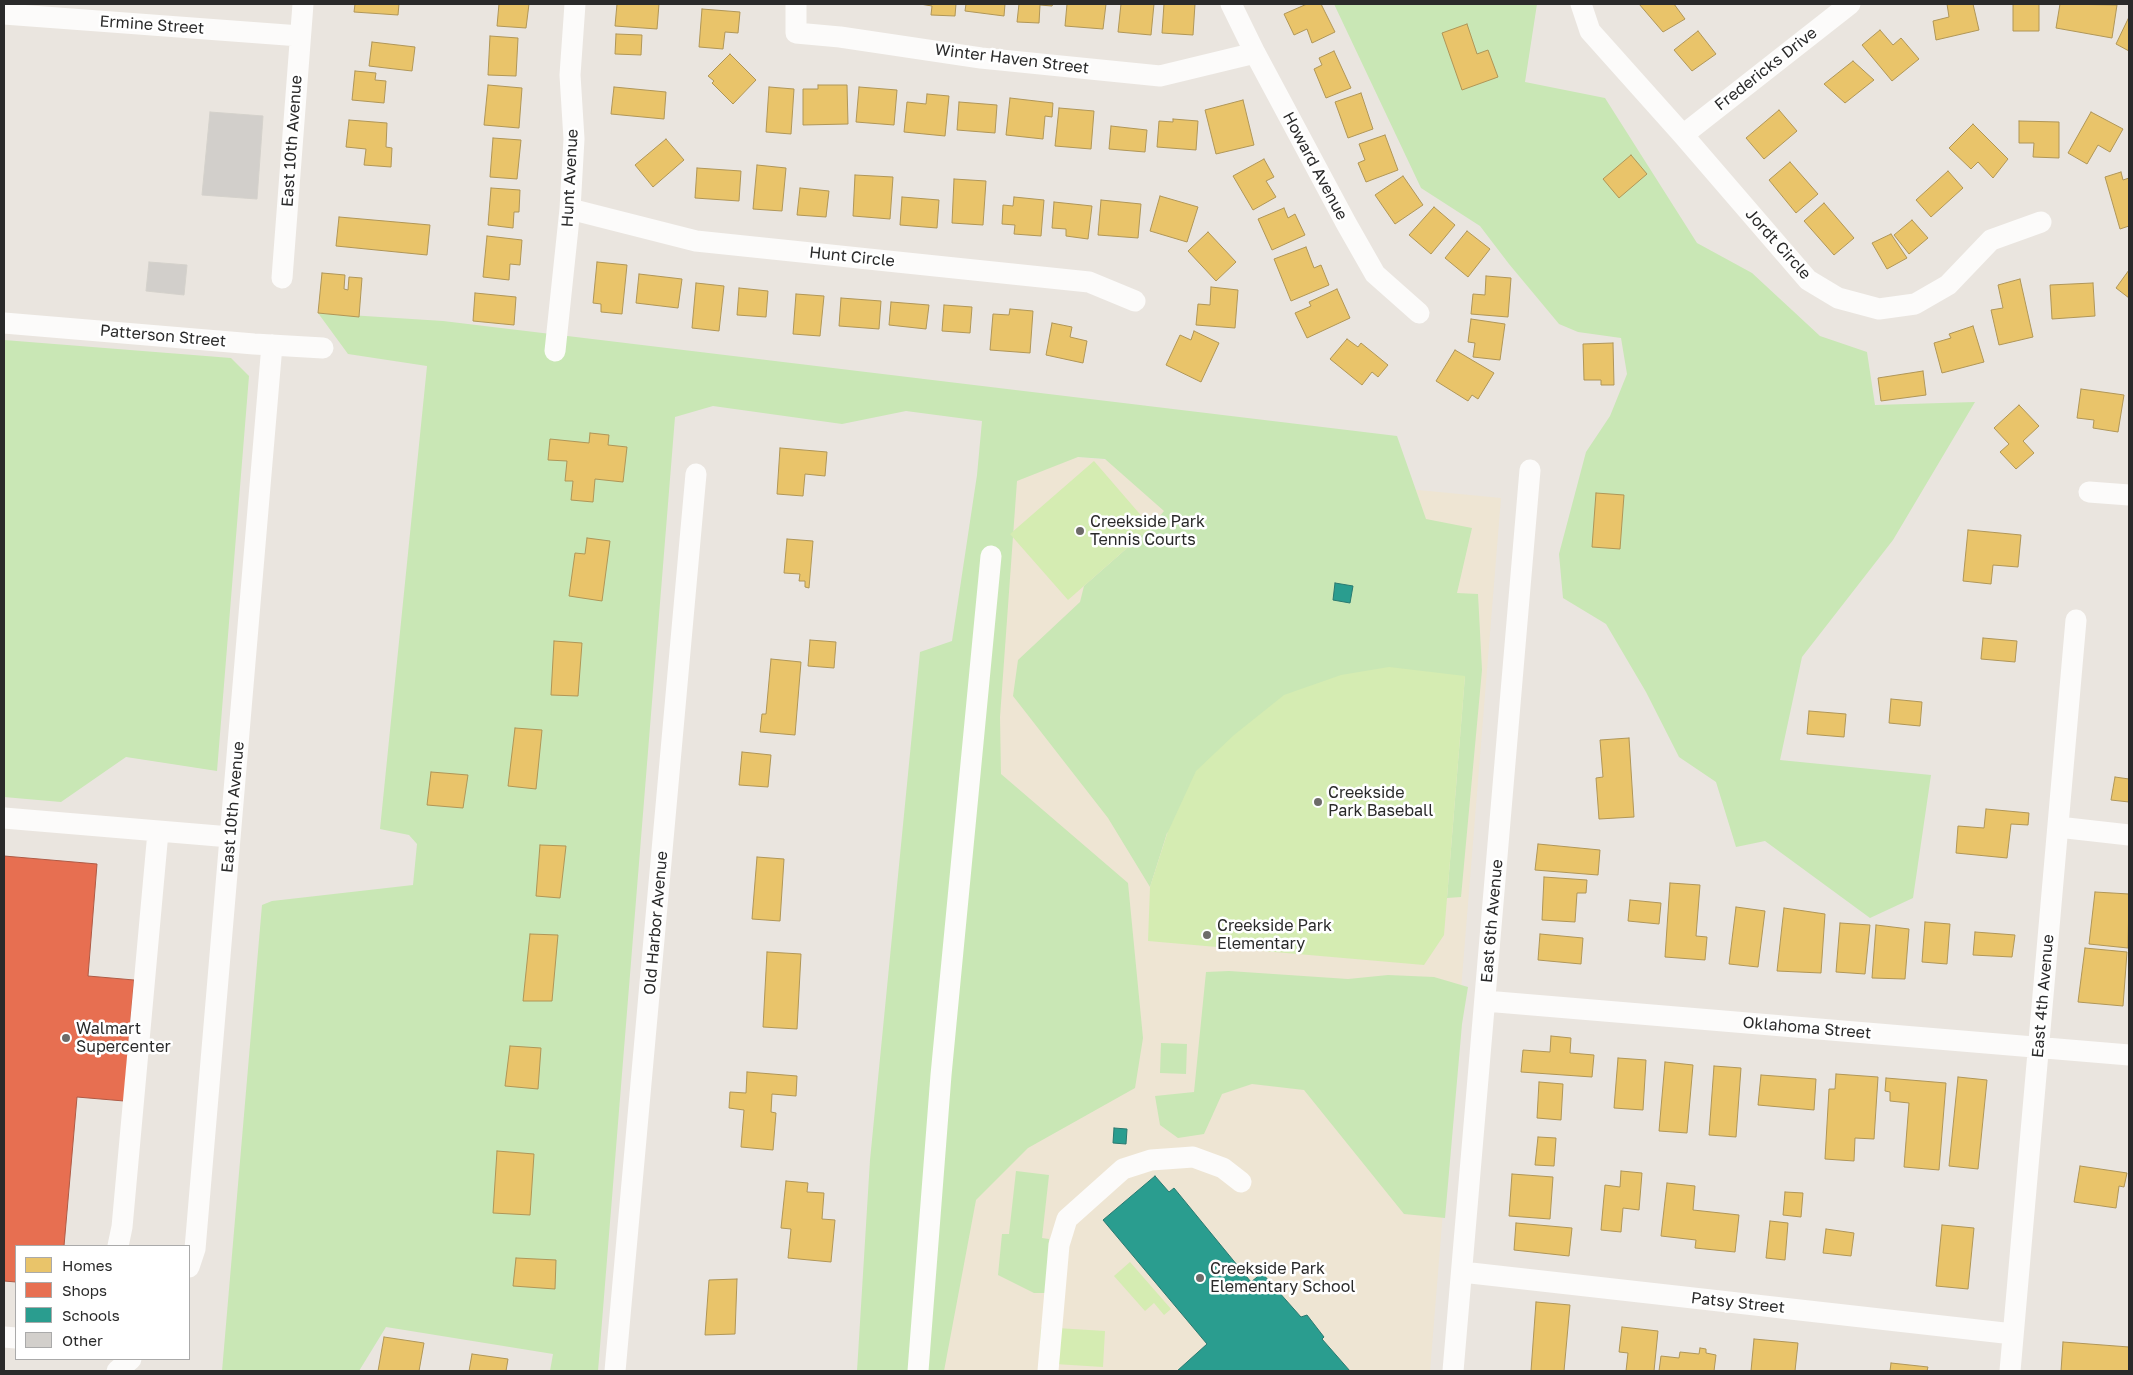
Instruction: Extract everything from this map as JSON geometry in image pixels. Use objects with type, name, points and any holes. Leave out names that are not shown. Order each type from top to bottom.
[{"type":"street","name":"East 10th Avenue","points":[[282,278],[303,4]]},
{"type":"street","name":"Hunt Avenue","points":[[555,351],[570,208],[574,139],[570,75],[574,4]]},
{"type":"street","name":"Winter Haven Street","points":[[796,4],[796,33],[840,37],[981,58],[1160,76],[1255,53]]},
{"type":"street","name":"Howard Avenue","points":[[1231,4],[1255,53],[1375,274],[1419,313]]},
{"type":"street","name":"Jordt Circle","points":[[1581,4],[1590,31],[1808,280],[1838,298],[1879,309],[1915,304],[1948,285],[1991,240],[2041,222]]},
{"type":"street","name":"Fredericks Drive","points":[[1683,135],[1850,4]]},
{"type":"street","name":"Ermine Street","points":[[4,14],[300,36]]},
{"type":"street","name":"Hunt Circle","points":[[570,208],[696,241],[1089,282],[1135,301]]},
{"type":"street","name":"Patterson Street","points":[[4,322],[323,348]]},
{"type":"street","name":"East 10th Avenue","points":[[190,1265],[195,1249],[272,345]]},
{"type":"street","name":"East 6th Avenue","points":[[1453,1371],[1530,470]]},
{"type":"street","name":"Old Harbor Avenue","points":[[615,1371],[696,474]]},
{"type":"street","points":[[2089,492],[2129,495]]},
{"type":"street","points":[[918,1371],[942,1066],[992,556]]},
{"type":"street","name":"East 4th Avenue","points":[[2010,1371],[2076,620]]},
{"type":"street","points":[[4,818],[230,837]]},
{"type":"street","points":[[2058,827],[2129,835]]},
{"type":"street","points":[[118,1245],[122,1227],[158,832]]},
{"type":"street","name":"Oklahoma Street","points":[[1485,1001],[2129,1056]]},
{"type":"street","points":[[1048,1371],[1059,1245],[1066,1219],[1123,1168],[1151,1160],[1193,1157],[1222,1168],[1241,1182]]},
{"type":"street","name":"Patsy Street","points":[[1462,1272],[2013,1334]]},
{"type":"street","points":[[117,1371],[130,1360]]},
{"type":"shaded area","name":"Creekside Park Elementary","points":[[994,449],[1501,498],[1430,1371],[909,1371]]},
{"type":"green space","points":[[1334,4],[1537,4],[1525,82],[1605,98],[1697,243],[1752,273],[1820,336],[1867,352],[1875,405],[1975,402],[1893,540],[1802,657],[1780,760],[1931,775],[1913,898],[1870,918],[1765,841],[1736,847],[1716,782],[1679,757],[1646,692],[1606,624],[1563,598],[1559,554],[1586,452],[1610,416],[1627,374],[1621,338],[1578,332],[1559,324],[1480,226],[1421,188]]},
{"type":"green space","points":[[318,313],[443,321],[1397,436],[1426,519],[1472,528],[1457,593],[1478,594],[1482,670],[1461,897],[1447,898],[1465,676],[1167,833],[1150,887],[1108,818],[1013,696],[1018,660],[1080,602],[1084,586],[1151,527],[1164,511],[1105,459],[1078,457],[1017,481],[1000,717],[1001,774],[1128,883],[1143,1038],[1135,1088],[1028,1148],[976,1200],[944,1371],[857,1371],[870,1160],[920,652],[952,641],[977,475],[982,421],[906,411],[842,424],[713,406],[675,417],[598,1371],[550,1371],[553,1354],[386,1327],[359,1371],[222,1371],[262,905],[272,901],[413,885],[417,844],[409,835],[380,829],[427,366],[348,354]]},
{"type":"green space","points":[[4,340],[231,358],[249,376],[217,771],[126,757],[61,802],[4,797]]},
{"type":"green space","name":"Creekside Park Tennis Courts","points":[[1094,461],[1151,527],[1068,600],[1010,534]]},
{"type":"green space","name":"Creekside Park Baseball","points":[[1389,667],[1465,676],[1444,935],[1424,965],[1148,941],[1150,887],[1167,834],[1196,771],[1234,735],[1284,695],[1341,675]]},
{"type":"green space","points":[[1229,971],[1348,979],[1388,975],[1434,977],[1468,987],[1462,1024],[1445,1218],[1404,1214],[1304,1090],[1252,1084],[1222,1094],[1204,1134],[1178,1138],[1160,1125],[1155,1096],[1194,1092],[1206,972]]},
{"type":"green space","points":[[1161,1043],[1187,1044],[1186,1074],[1160,1073]]},
{"type":"green space","points":[[1016,1171],[1049,1175],[1042,1238],[1049,1239],[1047,1293],[1034,1293],[998,1275],[1002,1234],[1009,1234]]},
{"type":"green space","points":[[1130,1262],[1171,1309],[1164,1315],[1154,1303],[1145,1311],[1114,1276]]},
{"type":"green space","points":[[1041,1327],[1105,1331],[1103,1367],[1039,1363]]},
{"type":"building: Homes","points":[[355,4],[399,4],[398,15],[354,12]]},
{"type":"building: Homes","points":[[499,4],[529,4],[526,28],[497,26]]},
{"type":"building: Homes","points":[[617,4],[659,4],[657,29],[615,26]]},
{"type":"building: Homes","points":[[920,4],[956,4],[955,16],[931,15],[932,6]]},
{"type":"building: Homes","points":[[966,4],[1005,4],[1004,16],[965,11]]},
{"type":"building: Homes","points":[[1019,4],[1053,4],[1052,6],[1040,5],[1039,23],[1017,22]]},
{"type":"building: Homes","points":[[1067,4],[1106,4],[1103,29],[1065,26]]},
{"type":"building: Homes","points":[[1121,4],[1154,4],[1151,35],[1118,32]]},
{"type":"building: Homes","points":[[1164,4],[1195,4],[1193,35],[1162,33]]},
{"type":"building: Homes","points":[[1307,4],[1321,4],[1335,32],[1312,43],[1307,29],[1294,35],[1284,14]]},
{"type":"building: Homes","points":[[1639,4],[1674,4],[1685,19],[1663,32]]},
{"type":"building: Homes","points":[[1947,4],[1973,4],[1979,30],[1936,40],[1933,21],[1949,17]]},
{"type":"building: Homes","points":[[2013,4],[2039,4],[2039,31],[2013,31]]},
{"type":"building: Homes","points":[[2060,4],[2117,5],[2112,38],[2056,28]]},
{"type":"building: Homes","points":[[702,9],[740,12],[738,33],[725,32],[723,49],[699,47]]},
{"type":"building: Homes","points":[[2129,17],[2129,51],[2116,44]]},
{"type":"building: Homes","points":[[1467,24],[1477,54],[1488,50],[1498,77],[1462,90],[1442,33]]},
{"type":"building: Homes","points":[[1880,30],[1893,45],[1901,38],[1919,59],[1892,81],[1862,45]]},
{"type":"building: Homes","points":[[1698,31],[1716,54],[1692,71],[1674,50]]},
{"type":"building: Homes","points":[[616,34],[642,35],[641,55],[615,54]]},
{"type":"building: Homes","points":[[490,36],[518,38],[516,76],[488,75]]},
{"type":"building: Homes","points":[[372,42],[415,47],[412,71],[369,66]]},
{"type":"building: Homes","points":[[1334,51],[1351,88],[1326,98],[1314,69],[1322,65],[1319,58]]},
{"type":"building: Homes","points":[[730,54],[756,80],[733,104],[712,83],[714,81],[708,76]]},
{"type":"building: Homes","points":[[1853,61],[1874,80],[1845,103],[1824,84]]},
{"type":"building: Homes","points":[[355,71],[376,73],[375,80],[386,81],[384,103],[352,100]]},
{"type":"building: Homes","points":[[488,85],[522,88],[519,128],[484,125]]},
{"type":"building: Homes","points":[[818,85],[847,85],[848,124],[803,125],[803,89],[818,89]]},
{"type":"building: Homes","points":[[614,87],[666,92],[664,119],[611,114]]},
{"type":"building: Homes","points":[[769,87],[794,89],[791,134],[766,132]]},
{"type":"building: Homes","points":[[859,87],[897,90],[894,125],[856,122]]},
{"type":"building: Homes","points":[[1361,93],[1373,129],[1348,138],[1335,102]]},
{"type":"building: Homes","points":[[927,94],[949,96],[945,136],[904,132],[907,102],[926,104]]},
{"type":"building: Homes","points":[[1010,98],[1053,103],[1052,117],[1045,116],[1043,139],[1006,135]]},
{"type":"building: Homes","points":[[1243,100],[1254,145],[1216,154],[1205,110]]},
{"type":"building: Homes","points":[[959,102],[997,105],[995,133],[957,130]]},
{"type":"building: Homes","points":[[1059,108],[1094,111],[1091,149],[1055,146]]},
{"type":"building: Homes","points":[[1779,110],[1797,131],[1764,159],[1746,138]]},
{"type":"building: Homes","points":[[2091,112],[2123,129],[2110,152],[2098,145],[2087,164],[2068,153]]},
{"type":"building: Homes","points":[[1173,119],[1198,121],[1196,150],[1157,147],[1159,121],[1173,122]]},
{"type":"building: Homes","points":[[349,120],[387,123],[386,147],[392,148],[391,167],[364,165],[366,149],[346,147]]},
{"type":"building: Homes","points":[[2019,121],[2059,122],[2059,158],[2033,157],[2034,143],[2019,143]]},
{"type":"building: Homes","points":[[1973,124],[2008,159],[1993,178],[1978,162],[1971,169],[1949,148]]},
{"type":"building: Homes","points":[[1111,126],[1147,130],[1145,152],[1109,149]]},
{"type":"building: Homes","points":[[1385,135],[1398,170],[1366,182],[1358,163],[1365,160],[1359,144]]},
{"type":"building: Homes","points":[[493,138],[521,140],[517,179],[490,177]]},
{"type":"building: Homes","points":[[666,139],[684,160],[653,187],[635,165]]},
{"type":"building: Homes","points":[[1631,155],[1647,174],[1619,198],[1603,179]]},
{"type":"building: Homes","points":[[1264,159],[1274,177],[1266,181],[1276,197],[1253,210],[1233,176]]},
{"type":"building: Homes","points":[[1790,162],[1818,194],[1796,213],[1769,180]]},
{"type":"building: Homes","points":[[757,165],[786,168],[782,211],[753,209]]},
{"type":"building: Homes","points":[[697,168],[741,171],[739,201],[695,198]]},
{"type":"building: Homes","points":[[1948,171],[1963,188],[1931,217],[1916,200]]},
{"type":"building: Homes","points":[[2121,172],[2123,180],[2129,178],[2129,226],[2120,229],[2105,177]]},
{"type":"building: Homes","points":[[855,175],[893,177],[890,219],[853,216]]},
{"type":"building: Homes","points":[[1403,176],[1423,205],[1395,224],[1375,195]]},
{"type":"building: Homes","points":[[954,179],[986,181],[983,225],[952,223]]},
{"type":"building: Homes","points":[[491,188],[520,190],[519,212],[514,212],[513,228],[488,225]]},
{"type":"building: Homes","points":[[800,188],[829,191],[826,217],[797,215]]},
{"type":"building: Homes","points":[[1160,196],[1198,207],[1187,242],[1150,231]]},
{"type":"building: Homes","points":[[902,197],[939,200],[937,228],[900,225]]},
{"type":"building: Homes","points":[[1014,197],[1044,200],[1041,236],[1014,234],[1015,225],[1002,224],[1003,205],[1013,206]]},
{"type":"building: Homes","points":[[1101,200],[1141,204],[1138,238],[1098,235]]},
{"type":"building: Homes","points":[[1054,202],[1092,206],[1088,239],[1066,236],[1066,229],[1052,228]]},
{"type":"building: Homes","points":[[1824,203],[1854,238],[1834,255],[1804,221]]},
{"type":"building: Homes","points":[[1434,207],[1455,225],[1431,254],[1409,235]]},
{"type":"building: Homes","points":[[1284,208],[1288,218],[1295,214],[1305,235],[1272,250],[1258,219]]},
{"type":"building: Homes","points":[[339,217],[430,225],[427,255],[336,246]]},
{"type":"building: Homes","points":[[1912,220],[1928,238],[1909,254],[1894,235]]},
{"type":"building: Homes","points":[[1467,231],[1490,249],[1468,277],[1445,258]]},
{"type":"building: Homes","points":[[1208,232],[1236,262],[1216,281],[1188,251]]},
{"type":"building: Homes","points":[[1891,234],[1907,258],[1887,269],[1872,243]]},
{"type":"building: Homes","points":[[487,236],[522,240],[520,265],[510,264],[509,280],[483,277]]},
{"type":"building: Homes","points":[[1306,247],[1314,268],[1321,265],[1329,285],[1291,301],[1274,259]]},
{"type":"building: Homes","points":[[597,262],[627,265],[622,314],[601,312],[601,304],[593,303]]},
{"type":"building: Homes","points":[[2129,270],[2129,298],[2116,288]]},
{"type":"building: Homes","points":[[322,273],[345,275],[344,289],[348,290],[349,277],[362,278],[359,317],[318,313]]},
{"type":"building: Homes","points":[[639,274],[682,279],[678,308],[636,303]]},
{"type":"building: Homes","points":[[1486,276],[1511,278],[1508,317],[1471,314],[1473,294],[1485,295]]},
{"type":"building: Homes","points":[[2020,279],[2033,337],[1999,345],[1991,310],[2003,308],[1998,285]]},
{"type":"building: Homes","points":[[696,283],[724,286],[719,331],[692,328]]},
{"type":"building: Homes","points":[[2093,283],[2095,316],[2052,319],[2050,285]]},
{"type":"building: Homes","points":[[1211,287],[1238,290],[1235,328],[1196,325],[1198,304],[1210,305]]},
{"type":"building: Homes","points":[[739,288],[768,291],[766,317],[737,315]]},
{"type":"building: Homes","points":[[1337,289],[1350,318],[1307,338],[1295,313],[1311,306],[1309,302]]},
{"type":"building: Homes","points":[[475,293],[516,297],[514,325],[473,321]]},
{"type":"building: Homes","points":[[796,294],[824,296],[820,336],[793,334]]},
{"type":"building: Homes","points":[[841,298],[881,301],[879,329],[839,326]]},
{"type":"building: Homes","points":[[891,302],[929,305],[926,329],[889,325]]},
{"type":"building: Homes","points":[[944,305],[972,307],[970,333],[942,331]]},
{"type":"building: Homes","points":[[1010,309],[1033,311],[1030,353],[990,350],[993,314],[1009,315]]},
{"type":"building: Homes","points":[[1471,319],[1505,324],[1500,360],[1473,357],[1475,343],[1468,342]]},
{"type":"building: Homes","points":[[1052,323],[1072,327],[1070,337],[1087,341],[1083,363],[1046,355]]},
{"type":"building: Homes","points":[[1973,326],[1984,362],[1942,373],[1934,343],[1951,338],[1949,334]]},
{"type":"building: Homes","points":[[1194,331],[1219,343],[1201,382],[1166,365],[1180,335],[1191,340]]},
{"type":"building: Homes","points":[[1347,339],[1358,347],[1361,343],[1388,365],[1378,377],[1372,372],[1362,385],[1330,359]]},
{"type":"building: Homes","points":[[1613,343],[1614,385],[1601,385],[1601,380],[1584,380],[1583,344]]},
{"type":"building: Homes","points":[[1455,350],[1494,373],[1478,399],[1472,395],[1468,401],[1436,381]]},
{"type":"building: Homes","points":[[1923,371],[1926,395],[1881,401],[1878,378]]},
{"type":"building: Homes","points":[[2081,389],[2124,395],[2118,432],[2093,428],[2094,420],[2077,418]]},
{"type":"building: Homes","points":[[2019,405],[2039,426],[2023,441],[2034,453],[2016,469],[2000,452],[2009,444],[1994,428]]},
{"type":"building: Homes","points":[[590,433],[609,435],[608,445],[627,447],[623,482],[595,479],[593,502],[571,500],[573,481],[565,481],[567,461],[548,460],[550,439],[589,443]]},
{"type":"building: Homes","points":[[780,448],[827,452],[825,476],[805,474],[803,496],[777,494]]},
{"type":"building: Homes","points":[[1596,493],[1624,495],[1620,549],[1592,547]]},
{"type":"building: Homes","points":[[1968,530],[2021,535],[2018,567],[1993,565],[1991,584],[1963,581]]},
{"type":"building: Homes","points":[[587,538],[610,541],[602,601],[569,596],[575,553],[585,554]]},
{"type":"building: Homes","points":[[787,539],[813,541],[809,588],[805,587],[805,581],[799,581],[800,574],[784,573]]},
{"type":"building: Homes","points":[[1983,638],[2017,641],[2015,662],[1981,659]]},
{"type":"building: Homes","points":[[810,640],[836,642],[834,668],[808,666]]},
{"type":"building: Homes","points":[[554,641],[582,643],[578,696],[551,695]]},
{"type":"building: Homes","points":[[771,659],[801,662],[795,735],[760,732],[762,714],[766,714]]},
{"type":"building: Homes","points":[[1891,699],[1922,702],[1920,726],[1889,723]]},
{"type":"building: Homes","points":[[1809,711],[1846,714],[1844,737],[1807,734]]},
{"type":"building: Homes","points":[[515,728],[542,730],[536,789],[508,786]]},
{"type":"building: Homes","points":[[1629,738],[1634,817],[1599,819],[1596,778],[1603,777],[1600,740]]},
{"type":"building: Homes","points":[[742,752],[771,755],[768,787],[739,785]]},
{"type":"building: Homes","points":[[431,772],[468,775],[463,808],[427,805]]},
{"type":"building: Homes","points":[[2115,777],[2129,779],[2129,802],[2111,800]]},
{"type":"building: Homes","points":[[1986,809],[2029,813],[2028,825],[2011,824],[2007,858],[1956,853],[1958,826],[1984,828]]},
{"type":"building: Homes","points":[[1538,844],[1600,850],[1598,875],[1535,870]]},
{"type":"building: Homes","points":[[540,845],[566,846],[560,898],[536,896]]},
{"type":"building: Homes","points":[[757,857],[784,859],[780,921],[752,919]]},
{"type":"building: Homes","points":[[1544,877],[1587,880],[1586,893],[1577,893],[1575,922],[1542,920]]},
{"type":"building: Homes","points":[[1670,883],[1700,885],[1696,936],[1707,937],[1705,960],[1665,957]]},
{"type":"building: Homes","points":[[2095,892],[2129,894],[2128,948],[2089,944]]},
{"type":"building: Homes","points":[[1630,900],[1661,903],[1659,924],[1628,921]]},
{"type":"building: Homes","points":[[1736,907],[1765,911],[1758,967],[1729,964]]},
{"type":"building: Homes","points":[[1784,908],[1825,914],[1821,973],[1777,971]]},
{"type":"building: Homes","points":[[1925,922],[1950,924],[1947,964],[1922,962]]},
{"type":"building: Homes","points":[[1840,923],[1870,925],[1865,974],[1836,972]]},
{"type":"building: Homes","points":[[1876,925],[1909,929],[1905,979],[1872,978]]},
{"type":"building: Homes","points":[[1975,932],[2015,935],[2012,957],[1973,955]]},
{"type":"building: Homes","points":[[530,934],[558,935],[552,1001],[523,1001]]},
{"type":"building: Homes","points":[[1540,934],[1583,938],[1581,964],[1538,960]]},
{"type":"building: Homes","points":[[2085,948],[2127,952],[2123,1006],[2078,1002]]},
{"type":"building: Homes","points":[[767,952],[801,954],[797,1029],[763,1027]]},
{"type":"building: Homes","points":[[1551,1036],[1571,1038],[1570,1053],[1594,1055],[1592,1077],[1521,1072],[1523,1050],[1550,1052]]},
{"type":"building: Homes","points":[[510,1046],[541,1048],[538,1089],[505,1086]]},
{"type":"building: Homes","points":[[1618,1058],[1646,1060],[1643,1110],[1614,1108]]},
{"type":"building: Homes","points":[[1665,1062],[1693,1065],[1687,1133],[1659,1131]]},
{"type":"building: Homes","points":[[1714,1066],[1741,1068],[1736,1137],[1709,1135]]},
{"type":"building: Homes","points":[[747,1072],[797,1076],[796,1096],[772,1094],[771,1112],[776,1113],[773,1150],[741,1147],[744,1110],[729,1108],[730,1092],[746,1093]]},
{"type":"building: Homes","points":[[1836,1074],[1878,1077],[1874,1139],[1855,1138],[1854,1161],[1825,1159],[1829,1089],[1835,1089]]},
{"type":"building: Homes","points":[[1761,1075],[1816,1079],[1814,1110],[1758,1105]]},
{"type":"building: Homes","points":[[1958,1077],[1987,1080],[1978,1169],[1949,1166]]},
{"type":"building: Homes","points":[[1886,1078],[1946,1083],[1939,1170],[1904,1167],[1909,1103],[1890,1101],[1890,1092],[1885,1091]]},
{"type":"building: Homes","points":[[1539,1082],[1563,1084],[1561,1120],[1537,1118]]},
{"type":"building: Homes","points":[[1538,1137],[1556,1138],[1554,1166],[1535,1165]]},
{"type":"building: Homes","points":[[497,1151],[534,1154],[530,1215],[493,1213]]},
{"type":"building: Homes","points":[[2080,1166],[2127,1173],[2124,1187],[2119,1186],[2116,1208],[2074,1202]]},
{"type":"building: Homes","points":[[1621,1171],[1642,1173],[1639,1210],[1623,1208],[1621,1232],[1601,1230],[1605,1185],[1620,1187]]},
{"type":"building: Homes","points":[[1512,1174],[1553,1177],[1550,1219],[1509,1216]]},
{"type":"building: Homes","points":[[786,1181],[808,1183],[807,1192],[824,1193],[822,1219],[835,1220],[831,1262],[788,1258],[791,1229],[781,1228]]},
{"type":"building: Homes","points":[[1667,1183],[1695,1186],[1693,1210],[1739,1215],[1735,1252],[1695,1248],[1696,1240],[1661,1236]]},
{"type":"building: Homes","points":[[1785,1192],[1803,1193],[1801,1217],[1783,1215]]},
{"type":"building: Homes","points":[[1770,1221],[1788,1223],[1785,1260],[1766,1258]]},
{"type":"building: Homes","points":[[1516,1223],[1572,1228],[1569,1256],[1514,1250]]},
{"type":"building: Homes","points":[[1942,1225],[1974,1228],[1968,1289],[1936,1286]]},
{"type":"building: Homes","points":[[1826,1229],[1854,1233],[1851,1256],[1823,1253]]},
{"type":"building: Homes","points":[[516,1258],[556,1260],[555,1289],[513,1286]]},
{"type":"building: Homes","points":[[737,1279],[735,1334],[705,1335],[709,1280]]},
{"type":"building: Homes","points":[[1536,1302],[1570,1305],[1564,1371],[1531,1371]]},
{"type":"building: Homes","points":[[1622,1327],[1658,1331],[1654,1371],[1626,1371],[1628,1353],[1619,1352]]},
{"type":"building: Homes","points":[[384,1337],[424,1343],[419,1371],[378,1371]]},
{"type":"building: Homes","points":[[1754,1339],[1798,1343],[1795,1371],[1751,1371]]},
{"type":"building: Homes","points":[[2063,1342],[2129,1347],[2129,1371],[2061,1371]]},
{"type":"building: Homes","points":[[1700,1348],[1706,1349],[1706,1353],[1716,1355],[1714,1371],[1659,1371],[1661,1356],[1679,1358],[1680,1352],[1699,1354]]},
{"type":"building: Homes","points":[[472,1354],[508,1359],[506,1371],[469,1371]]},
{"type":"building: Homes","points":[[1891,1363],[1928,1367],[1927,1371],[1890,1371]]},
{"type":"building: Shops","name":"Walmart Supercenter","points":[[4,856],[97,864],[88,976],[134,980],[124,1101],[77,1097],[64,1245],[15,1245],[15,1282],[4,1281]]},
{"type":"building: Schools","points":[[1335,583],[1353,586],[1350,603],[1333,600]]},
{"type":"building: Schools","points":[[1114,1128],[1127,1129],[1126,1144],[1113,1143]]},
{"type":"building: Schools","name":"Creekside Park Elementary School","points":[[1155,1176],[1169,1192],[1174,1188],[1251,1282],[1262,1273],[1301,1317],[1307,1315],[1324,1337],[1322,1339],[1350,1371],[1177,1371],[1207,1344],[1103,1220]]},
{"type":"building: Other","points":[[210,112],[263,116],[257,199],[202,195]]},
{"type":"building: Other","points":[[149,262],[187,265],[184,295],[146,291]]},
{"type":"place","name":"Creekside Park Tennis Courts","points":[[1080,531]]},
{"type":"place","name":"Creekside Park Baseball","points":[[1318,802]]},
{"type":"place","name":"Creekside Park Elementary","points":[[1207,935]]},
{"type":"place","name":"Walmart Supercenter","points":[[66,1038]]},
{"type":"place","name":"Creekside Park Elementary School","points":[[1200,1278]]}]
